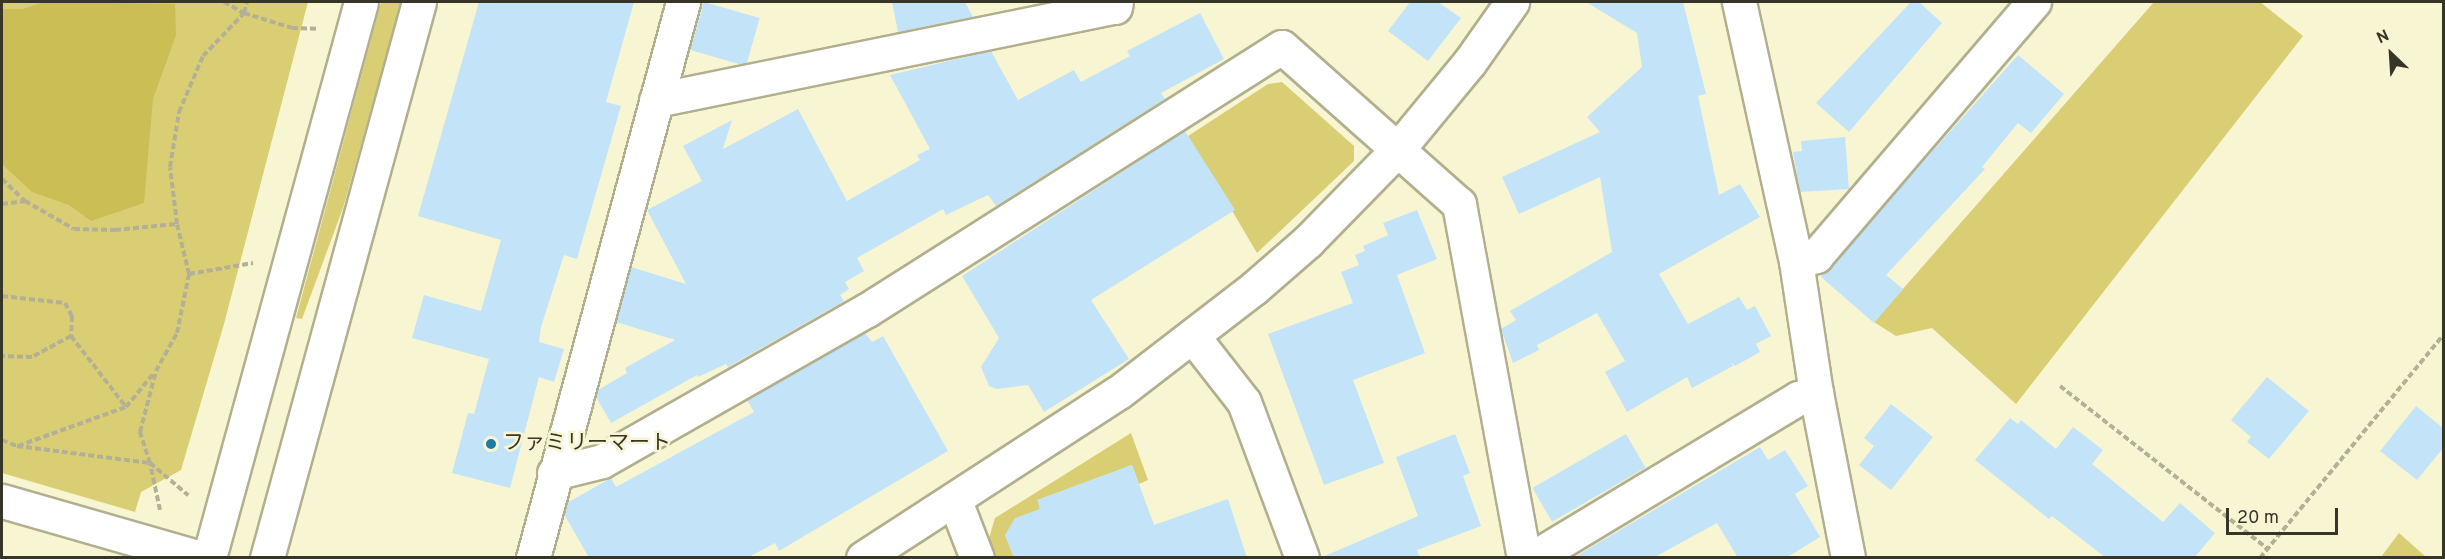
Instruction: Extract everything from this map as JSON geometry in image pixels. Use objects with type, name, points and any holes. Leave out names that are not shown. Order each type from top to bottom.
[{"type":"street","points":[[210,558],[361,2]]},
{"type":"street","points":[[267,558],[419,2]]},
{"type":"street","points":[[533,558],[682,2]]},
{"type":"street","points":[[656,100],[1115,7],[1116,2]]},
{"type":"street","points":[[863,558],[955,501],[1194,338],[1308,241],[1398,149],[1469,63],[1512,2]]},
{"type":"street","points":[[1796,261],[1816,256],[2034,2]]},
{"type":"street","points":[[1745,3],[1796,261],[1816,393],[1848,558]]},
{"type":"street","points":[[554,473],[602,461],[867,310],[1282,47],[1460,204],[1524,558]]},
{"type":"street","points":[[1194,338],[1244,402],[1302,558]]},
{"type":"street","points":[[1533,558],[1798,398],[1816,393]]},
{"type":"street","points":[[2,501],[201,558]]},
{"type":"street","points":[[955,501],[977,558]]},
{"type":"path","points":[[224,2],[244,13],[292,28],[320,29]]},
{"type":"path","points":[[18,446],[126,407],[156,371],[177,333],[189,274],[177,224],[170,167],[179,112],[203,56],[244,13],[247,2]]},
{"type":"path","points":[[2,179],[25,201],[74,229],[115,230],[177,224]]},
{"type":"path","points":[[2,204],[25,201]]},
{"type":"path","points":[[189,274],[253,263]]},
{"type":"path","points":[[2,296],[65,303],[72,316],[71,336],[126,407]]},
{"type":"path","points":[[2260,558],[2444,334]]},
{"type":"path","points":[[2,356],[32,357],[71,336]]},
{"type":"path","points":[[156,371],[140,432],[150,463],[160,510]]},
{"type":"path","points":[[2060,386],[2268,549]]},
{"type":"path","points":[[2,440],[18,446],[150,463],[188,495]]},
{"type":"shaded area","points":[[2,2],[308,2],[224,324],[181,470],[141,492],[135,512],[2,473]]},
{"type":"shaded area","points":[[44,2],[175,4],[176,35],[153,99],[144,203],[91,221],[69,205],[32,192],[2,164],[2,9],[23,9]]},
{"type":"shaded area","points":[[381,2],[402,2],[343,208],[302,319],[296,318]]},
{"type":"shaded area","points":[[2154,2],[2260,2],[2303,36],[2016,404],[1932,328],[1896,336],[1874,322]]},
{"type":"shaded area","points":[[1282,82],[1354,146],[1354,161],[1257,253],[1188,136],[1268,84]]},
{"type":"shaded area","points":[[1131,433],[1148,480],[1139,484],[1132,465],[1038,500],[1040,509],[1005,535],[1014,557],[997,557],[989,538],[995,518]]},
{"type":"shaded area","points":[[2399,533],[2426,557],[2381,557]]},
{"type":"building","points":[[479,2],[634,2],[606,102],[621,106],[577,259],[564,255],[541,327],[539,342],[564,349],[554,382],[539,377],[510,488],[452,473],[468,413],[474,414],[489,359],[412,338],[424,295],[481,311],[501,240],[418,216]]},
{"type":"building","points":[[704,2],[760,18],[746,66],[690,50]]},
{"type":"building","points":[[892,2],[965,2],[973,17],[898,32]]},
{"type":"building","points":[[1410,2],[1438,2],[1461,18],[1428,61],[1388,31]]},
{"type":"building","points":[[1586,2],[1683,2],[1706,94],[1698,96],[1719,195],[1740,184],[1760,217],[1659,274],[1688,324],[1739,297],[1747,310],[1755,306],[1771,336],[1756,344],[1760,352],[1735,366],[1731,362],[1733,366],[1692,388],[1687,377],[1627,412],[1605,372],[1625,361],[1597,313],[1537,345],[1539,350],[1513,363],[1501,329],[1516,320],[1510,311],[1612,252],[1600,177],[1519,214],[1502,177],[1600,132],[1587,117],[1642,67],[1637,33]]},
{"type":"building","points":[[1911,2],[1919,2],[1942,23],[1849,132],[1816,103]]},
{"type":"building","points":[[1200,13],[1224,59],[1161,93],[1165,99],[996,206],[988,195],[946,215],[943,209],[857,258],[864,271],[845,282],[849,289],[840,295],[844,301],[728,367],[726,364],[698,377],[697,375],[611,423],[596,397],[598,390],[627,373],[625,368],[675,340],[616,322],[631,267],[686,284],[647,210],[702,181],[683,146],[732,120],[723,149],[798,109],[847,201],[920,160],[917,155],[930,149],[890,75],[991,51],[1018,100],[1074,70],[1081,82],[1130,56],[1127,51]]},
{"type":"building","points":[[2018,55],[2064,94],[2031,133],[2018,123],[1982,167],[1985,169],[1886,275],[1903,289],[1874,323],[1821,277]]},
{"type":"building","points":[[1185,131],[1235,210],[1091,300],[1129,359],[1044,412],[1028,385],[997,389],[989,386],[981,367],[999,338],[962,276]]},
{"type":"building","points":[[1845,137],[1849,189],[1800,192],[1793,152],[1802,151],[1801,141]]},
{"type":"building","points":[[1417,210],[1437,259],[1397,275],[1425,353],[1353,380],[1384,463],[1324,485],[1268,334],[1353,303],[1341,272],[1359,265],[1355,255],[1365,251],[1363,246],[1388,235],[1383,223]]},
{"type":"building","points":[[865,333],[872,342],[883,336],[948,451],[779,551],[775,543],[747,558],[589,558],[564,514],[567,503],[611,478],[616,487],[754,412],[747,400]]},
{"type":"building","points":[[2267,377],[2309,411],[2269,459],[2247,442],[2251,437],[2231,420]]},
{"type":"building","points":[[1891,404],[1933,437],[1891,490],[1859,465],[1874,446],[1864,438]]},
{"type":"building","points":[[2416,406],[2444,429],[2444,447],[2417,480],[2380,451]]},
{"type":"building","points":[[2010,418],[2018,424],[2021,420],[2056,449],[2073,427],[2103,450],[2092,464],[2163,522],[2180,503],[2215,533],[2194,558],[2106,558],[2052,516],[2049,519],[1975,460]]},
{"type":"building","points":[[1455,434],[1470,473],[1463,476],[1481,526],[1417,550],[1420,558],[1320,558],[1418,516],[1396,457]]},
{"type":"building","points":[[1626,434],[1646,468],[1552,522],[1532,488]]},
{"type":"building","points":[[1760,447],[1768,460],[1785,450],[1808,486],[1795,494],[1820,537],[1786,558],[1738,558],[1717,523],[1653,558],[1573,558]]},
{"type":"building","points":[[1132,465],[1154,525],[1228,499],[1247,558],[1014,558],[1005,535],[1015,518],[1040,509],[1037,500]]},
{"type":"place","name":"ファミリーマート","points":[[491,444]]}]
